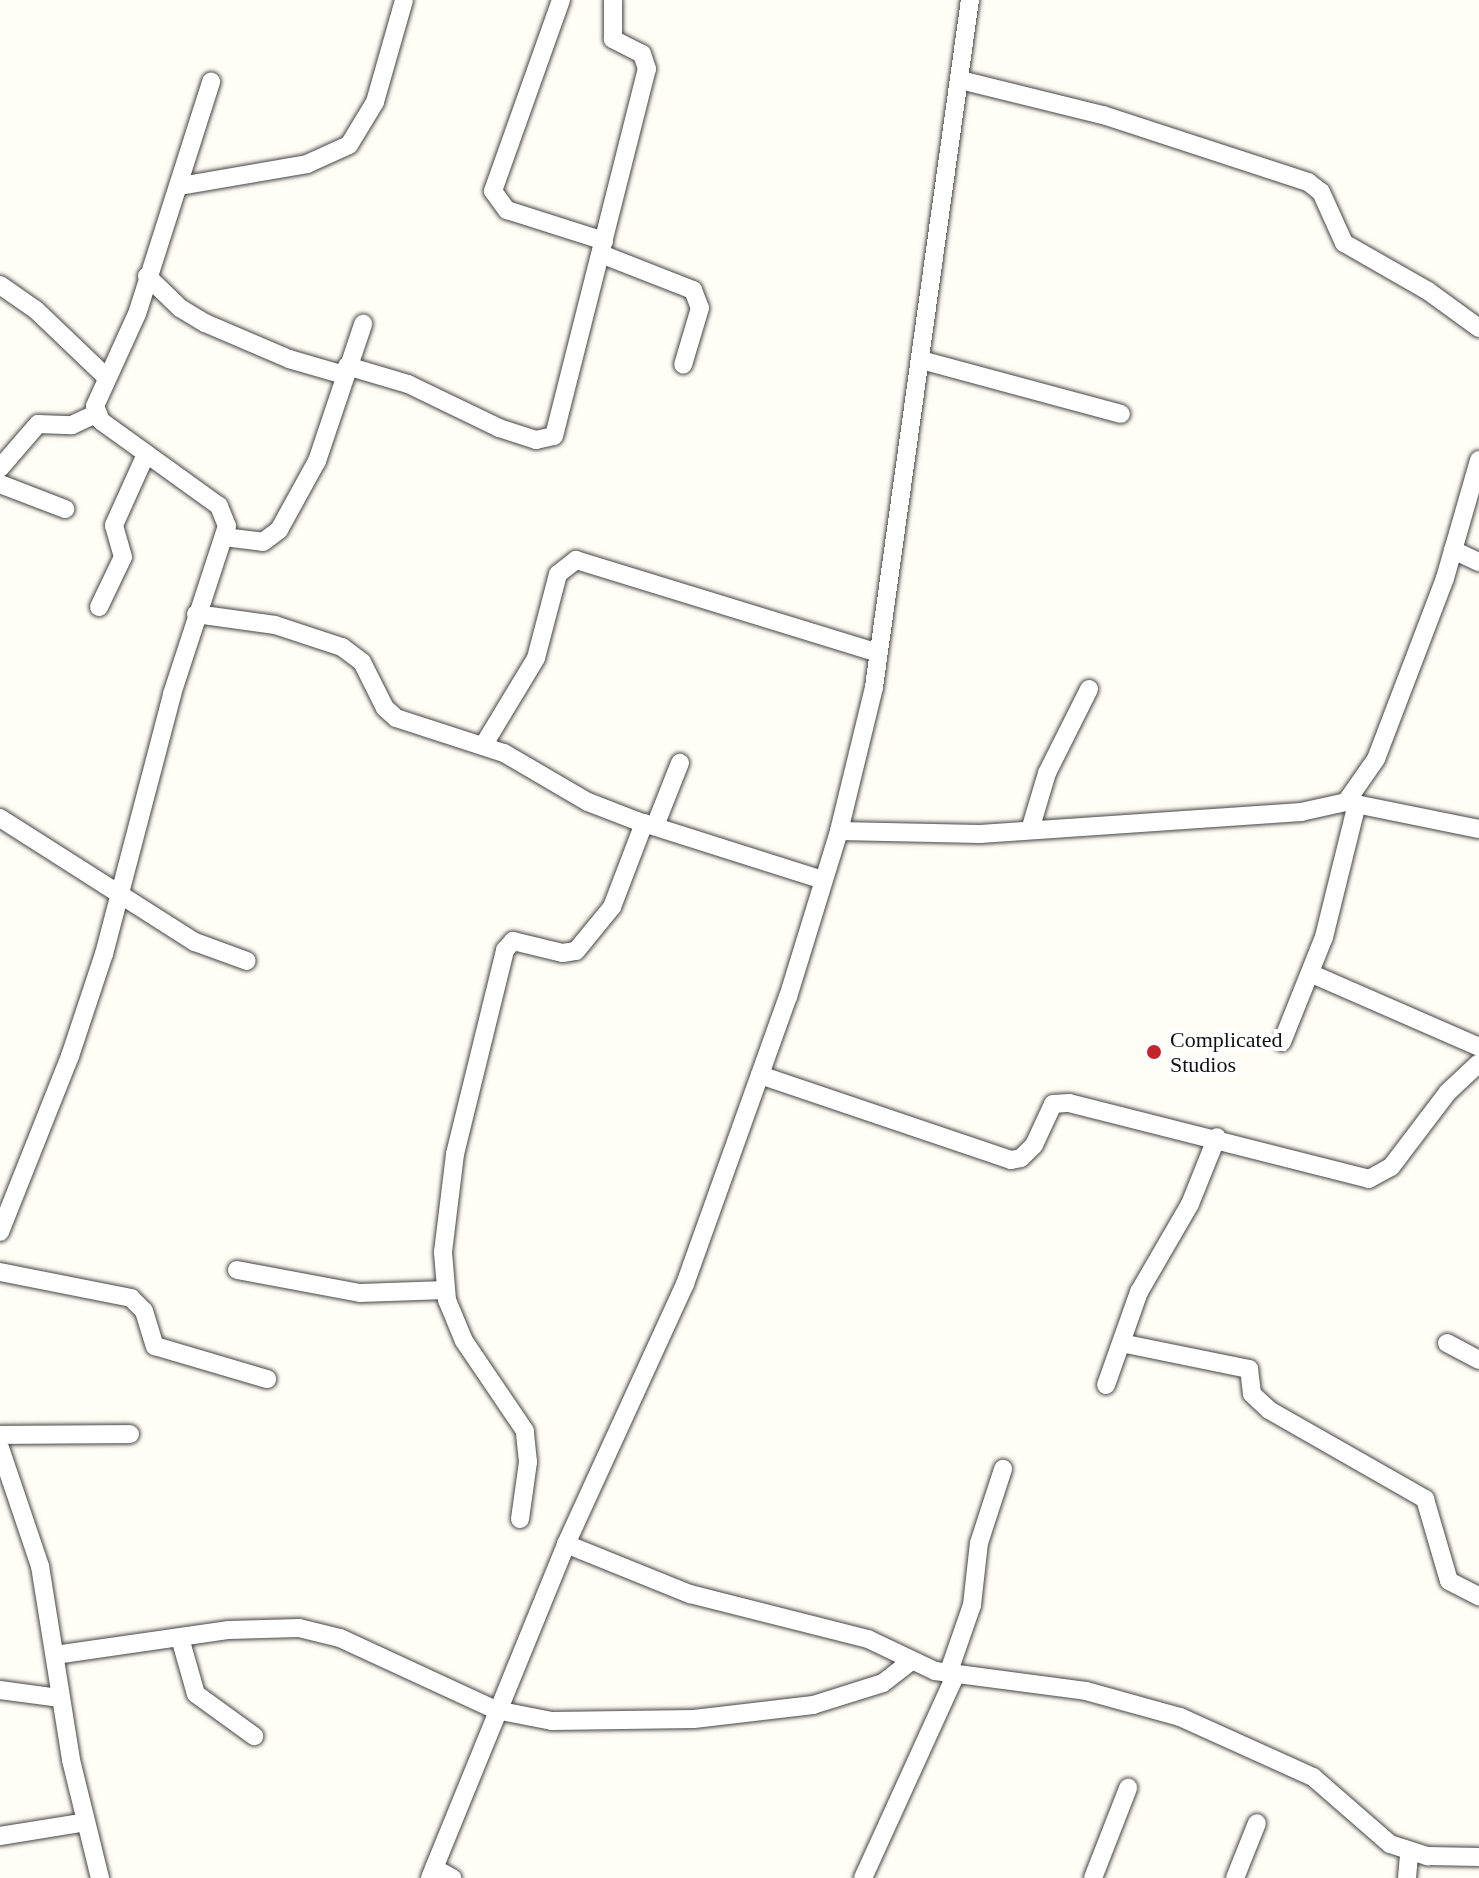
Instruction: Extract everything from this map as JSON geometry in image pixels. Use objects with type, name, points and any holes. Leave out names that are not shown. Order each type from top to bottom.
[{"type":"street","points":[[180,186],[307,164],[332,157],[349,145],[375,102],[404,0]]},
{"type":"street","points":[[561,0],[493,191],[507,210],[602,248],[680,284],[698,298],[683,365]]},
{"type":"street","points":[[147,276],[193,316],[289,359],[408,384],[478,421],[546,440],[559,427],[647,69],[642,54],[613,39],[613,0]]},
{"type":"street","points":[[452,1878],[432,1873],[566,1544],[685,1284],[760,1075],[839,831],[878,653],[970,0]]},
{"type":"street","points":[[960,80],[1103,115],[1308,182],[1321,192],[1344,243],[1479,328]]},
{"type":"street","points":[[96,414],[96,397],[134,323],[211,82]]},
{"type":"street","points":[[0,285],[36,310],[106,377]]},
{"type":"street","points":[[224,537],[263,542],[279,530],[317,461],[345,370],[363,324]]},
{"type":"street","points":[[921,360],[1121,414]]},
{"type":"street","points":[[0,1232],[70,1056],[120,893],[196,614],[224,537],[225,516],[219,506],[96,414]]},
{"type":"street","points":[[0,468],[38,424],[72,425],[96,414]]},
{"type":"street","points":[[99,607],[123,557],[114,525],[146,454]]},
{"type":"street","points":[[1282,1042],[1312,974],[1352,803],[1376,759],[1453,550],[1479,460]]},
{"type":"street","points":[[0,484],[65,509]]},
{"type":"street","points":[[1453,550],[1479,562]]},
{"type":"street","points":[[483,746],[536,658],[558,574],[576,560],[878,653]]},
{"type":"street","points":[[196,614],[275,625],[342,647],[362,662],[385,708],[396,718],[483,746],[588,802],[649,825],[823,880]]},
{"type":"street","points":[[1030,830],[1047,773],[1089,689]]},
{"type":"street","points":[[520,1519],[528,1462],[525,1431],[464,1341],[446,1290],[445,1227],[455,1154],[505,950],[513,941],[576,951],[612,907],[680,763]]},
{"type":"street","points":[[839,831],[1030,830],[1301,812],[1352,803],[1479,829]]},
{"type":"street","points":[[0,818],[195,942],[247,961]]},
{"type":"street","points":[[1312,974],[1479,1047]]},
{"type":"street","points":[[760,1075],[1011,1160],[1027,1153],[1050,1108],[1059,1102],[1217,1137],[1374,1179],[1391,1167],[1448,1092],[1479,1063]]},
{"type":"street","points":[[1106,1385],[1139,1292],[1190,1204],[1217,1137]]},
{"type":"street","points":[[237,1270],[360,1293],[446,1290]]},
{"type":"street","points":[[0,1272],[131,1298],[144,1311],[155,1346],[267,1379]]},
{"type":"street","points":[[1121,1343],[1249,1369],[1252,1394],[1269,1410],[1425,1499],[1449,1581],[1479,1596]]},
{"type":"street","points":[[1447,1343],[1479,1360]]},
{"type":"street","points":[[0,1435],[130,1434]]},
{"type":"street","points":[[0,1448],[40,1566],[60,1698],[100,1878]]},
{"type":"street","points":[[863,1878],[952,1675],[972,1605],[979,1543],[1003,1469]]},
{"type":"street","points":[[566,1544],[666,1586],[826,1625],[952,1675],[1086,1691],[1180,1717],[1313,1777],[1372,1832],[1409,1853],[1479,1857]]},
{"type":"street","points":[[55,1655],[257,1628],[318,1631],[496,1710],[552,1721],[744,1714],[851,1696],[883,1683],[911,1661]]},
{"type":"street","points":[[180,1638],[196,1694],[254,1736]]},
{"type":"street","points":[[0,1690],[60,1698]]},
{"type":"street","points":[[1093,1878],[1128,1788]]},
{"type":"street","points":[[0,1836],[86,1822]]},
{"type":"street","points":[[1235,1878],[1257,1823]]},
{"type":"street","points":[[1407,1878],[1409,1853]]},
{"type":"place","name":"Complicated Studios","points":[[1154,1052]]}]
